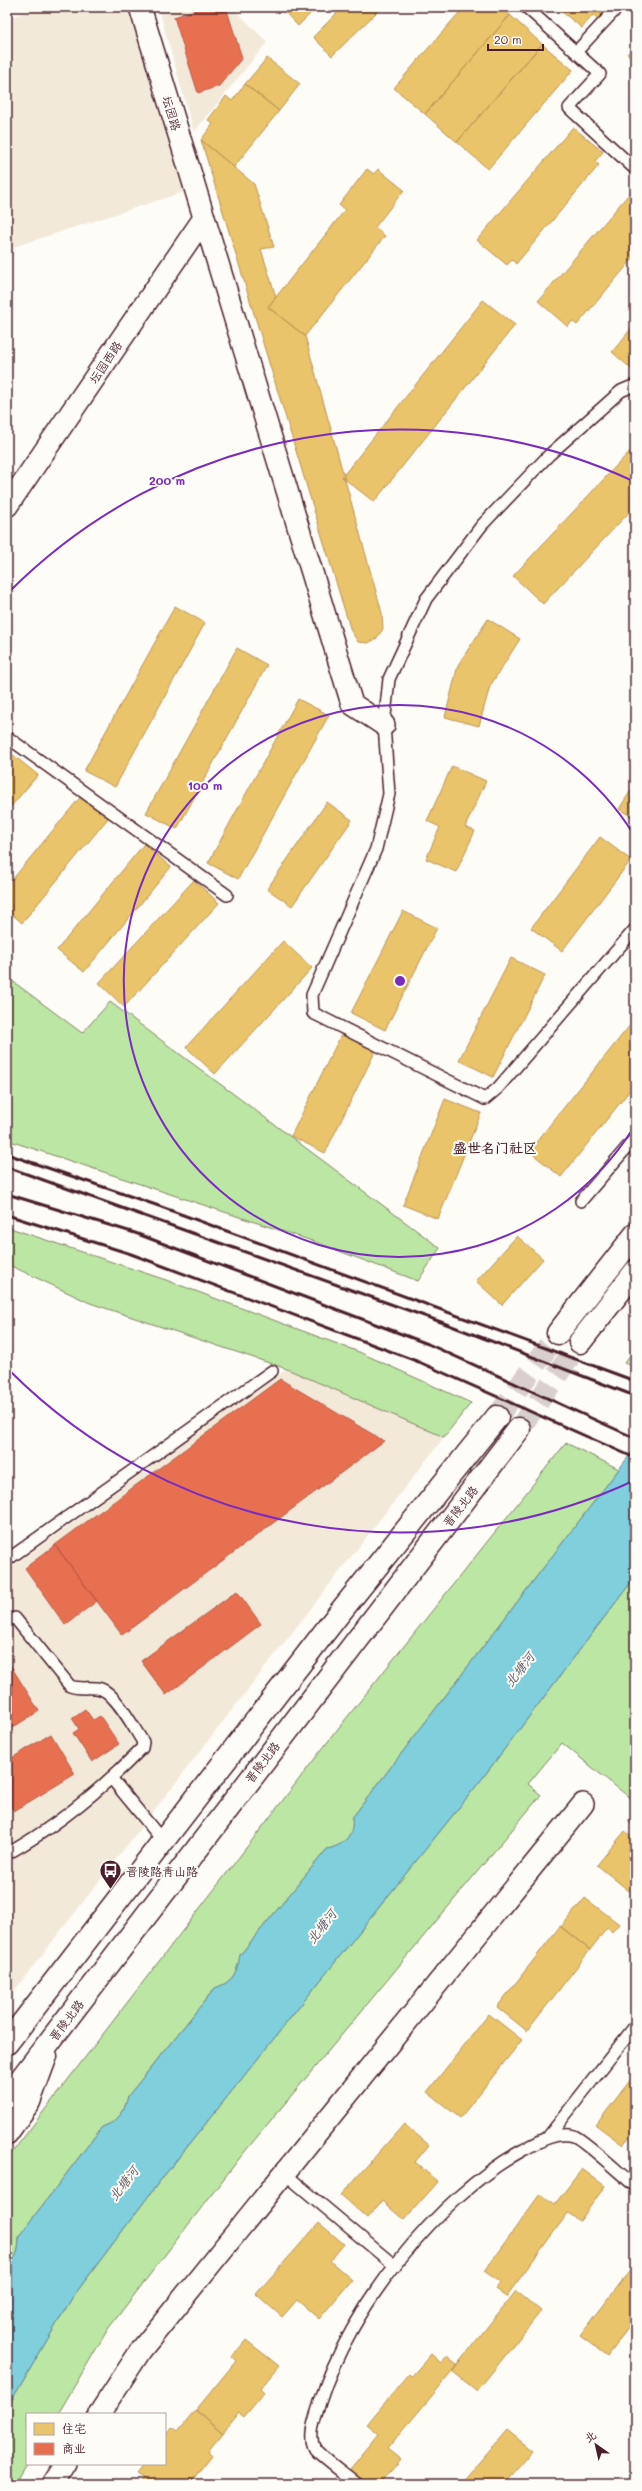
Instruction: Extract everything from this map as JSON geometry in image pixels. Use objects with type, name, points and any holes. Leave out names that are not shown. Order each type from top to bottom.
[{"type":"main road","points":[[558,1332],[635,1235]]},
{"type":"main road","points":[[580,1342],[635,1272]]},
{"type":"main road","points":[[7,2043],[336,1616],[497,1417]]},
{"type":"main road","name":"晋陵北路","points":[[7,2097],[519,1429]]},
{"type":"main road","points":[[7,2133],[29,2102],[53,2036]]},
{"type":"street","name":"坛园路","points":[[140,7],[352,704],[384,725]]},
{"type":"street","name":"坛园西路","points":[[7,506],[204,218]]},
{"type":"street","points":[[100,2413],[141,2350],[582,1804]]},
{"type":"street","points":[[53,2484],[65,2465]]},
{"type":"lane","points":[[526,7],[600,74],[569,108],[635,169]]},
{"type":"lane","points":[[576,52],[618,7]]},
{"type":"lane","points":[[635,385],[621,391],[544,461],[482,525],[426,599],[389,679],[384,725],[389,794],[376,849],[312,995],[313,1013],[485,1099],[503,1082],[635,929]]},
{"type":"lane","points":[[7,737],[227,895]]},
{"type":"lane","points":[[581,1200],[635,1138]]},
{"type":"lane","points":[[7,1560],[272,1371]]},
{"type":"lane","points":[[7,1620],[16,1618],[70,1686],[78,1689],[100,1689],[110,1694],[142,1742],[142,1748],[112,1778],[36,1838],[7,1854]]},
{"type":"lane","points":[[112,1778],[163,1841]]},
{"type":"lane","points":[[357,2484],[315,2449],[311,2430],[328,2378],[357,2321],[395,2266],[444,2211],[496,2165],[548,2136],[635,2026]]},
{"type":"lane","points":[[548,2136],[574,2136],[635,2186]]},
{"type":"lane","points":[[284,2173],[395,2266]]},
{"type":"shaded area","points":[[46,7],[129,7],[187,191],[7,249],[7,18]]},
{"type":"shaded area","points":[[158,7],[232,7],[267,42],[194,132]]},
{"type":"shaded area","points":[[287,1369],[444,1437],[7,2000],[7,1570]]},
{"type":"green space","points":[[7,977],[82,1033],[110,1002],[440,1248],[418,1281],[318,1243],[7,1140]]},
{"type":"green space","points":[[7,1227],[166,1280],[359,1352],[471,1403],[444,1437],[287,1369],[90,1303],[7,1264]]},
{"type":"green space","points":[[635,1349],[635,1367],[624,1363]]},
{"type":"green space","points":[[566,1443],[619,1469],[352,1818],[352,1830],[347,1839],[333,1848],[327,1849],[240,1955],[236,1972],[230,1980],[215,1988],[128,2096],[125,2107],[120,2116],[113,2122],[102,2127],[19,2236],[16,2256],[7,2264],[7,2159],[333,1735]]},
{"type":"green space","points":[[635,1577],[635,1802],[562,1743],[528,1784],[541,1795],[242,2155],[108,2329],[59,2413],[26,2413],[26,2465],[28,2465],[17,2484],[7,2484],[7,2408],[72,2298],[159,2182],[481,1780]]},
{"type":"water","name":"北塘河","points":[[635,1448],[635,1577],[481,1780],[159,2182],[72,2298],[7,2408],[7,2264],[16,2256],[19,2236],[102,2127],[113,2122],[120,2116],[125,2107],[128,2096],[215,1988],[230,1980],[236,1972],[240,1955],[327,1849],[333,1848],[347,1839],[352,1830],[352,1818]]},
{"type":"building: 住宅","points":[[280,7],[309,7],[313,11],[298,26]]},
{"type":"building: 住宅","points":[[343,7],[382,7],[332,56],[313,37]]},
{"type":"building: 住宅","points":[[464,7],[500,7],[510,15],[425,114],[394,88]]},
{"type":"building: 住宅","points":[[556,7],[609,7],[599,19],[593,15],[582,28]]},
{"type":"building: 住宅","points":[[510,15],[542,44],[457,142],[425,114]]},
{"type":"building: 住宅","points":[[542,44],[573,70],[488,169],[457,142]]},
{"type":"building: 住宅","points":[[635,45],[635,61],[627,54]]},
{"type":"building: 住宅","points":[[267,58],[300,84],[279,111],[245,84]]},
{"type":"building: 住宅","points":[[245,84],[279,111],[234,167],[201,140],[213,124],[208,120],[226,96],[232,101]]},
{"type":"building: 住宅","points":[[573,127],[603,152],[595,161],[599,165],[516,264],[512,260],[507,265],[477,240]]},
{"type":"building: 住宅","points":[[201,140],[254,184],[274,247],[261,249],[276,297],[268,307],[305,336],[382,613],[383,629],[376,639],[368,643],[358,642],[351,631]]},
{"type":"building: 住宅","points":[[367,169],[374,174],[378,169],[404,190],[375,227],[385,236],[305,336],[268,307],[345,210],[339,205]]},
{"type":"building: 住宅","points":[[634,188],[635,256],[577,325],[572,321],[568,327],[538,301]]},
{"type":"building: 住宅","points":[[483,300],[515,325],[374,502],[342,477]]},
{"type":"building: 住宅","points":[[635,324],[635,372],[612,352]]},
{"type":"building: 住宅","points":[[633,448],[635,450],[635,506],[543,604],[513,576]]},
{"type":"building: 住宅","points":[[175,606],[205,623],[115,787],[84,771]]},
{"type":"building: 住宅","points":[[488,619],[520,639],[490,686],[479,726],[445,717],[458,665]]},
{"type":"building: 住宅","points":[[237,648],[267,665],[177,829],[146,813]]},
{"type":"building: 住宅","points":[[298,699],[329,715],[238,879],[208,863]]},
{"type":"building: 住宅","points":[[13,755],[38,775],[7,811],[7,763]]},
{"type":"building: 住宅","points":[[452,766],[486,781],[465,827],[475,831],[456,872],[426,859],[440,827],[427,821]]},
{"type":"building: 住宅","points":[[635,784],[635,819],[619,809]]},
{"type":"building: 住宅","points":[[82,795],[109,817],[22,923],[7,910],[7,886]]},
{"type":"building: 住宅","points":[[327,802],[352,820],[292,906],[267,889]]},
{"type":"building: 住宅","points":[[600,837],[631,860],[562,951],[531,928]]},
{"type":"building: 住宅","points":[[144,844],[171,867],[84,972],[57,950]]},
{"type":"building: 住宅","points":[[194,880],[219,903],[124,1007],[99,983]]},
{"type":"building: 住宅","points":[[403,911],[437,928],[385,1030],[351,1013]]},
{"type":"building: 住宅","points":[[283,941],[312,968],[215,1074],[186,1047]]},
{"type":"building: 住宅","points":[[511,958],[545,975],[493,1077],[459,1060]]},
{"type":"building: 住宅","points":[[635,1019],[635,1084],[561,1177],[529,1151]]},
{"type":"building: 住宅","points":[[342,1033],[376,1050],[325,1153],[291,1136]]},
{"type":"building: 住宅","points":[[445,1099],[481,1113],[438,1219],[403,1205]]},
{"type":"building: 住宅","points":[[517,1236],[543,1259],[502,1305],[476,1281]]},
{"type":"building: 住宅","points":[[635,1812],[635,1827],[628,1821]]},
{"type":"building: 住宅","points":[[625,1831],[635,1840],[635,1883],[629,1891],[597,1865]]},
{"type":"building: 住宅","points":[[585,1898],[619,1924],[612,1932],[607,1928],[590,1950],[561,1927]]},
{"type":"building: 住宅","points":[[560,1926],[590,1950],[527,2031],[497,2007]]},
{"type":"building: 住宅","points":[[489,2014],[522,2040],[460,2118],[427,2092]]},
{"type":"building: 住宅","points":[[635,2074],[635,2129],[623,2145],[596,2125]]},
{"type":"building: 住宅","points":[[404,2124],[429,2145],[415,2162],[438,2182],[404,2220],[382,2201],[367,2218],[341,2195]]},
{"type":"building: 住宅","points":[[582,2169],[605,2186],[580,2221],[568,2213],[506,2297],[495,2289],[500,2282],[484,2271],[540,2194],[555,2204]]},
{"type":"building: 住宅","points":[[319,2223],[344,2244],[330,2261],[352,2280],[319,2319],[297,2300],[282,2317],[256,2294]]},
{"type":"building: 住宅","points":[[635,2264],[635,2319],[607,2356],[580,2336]]},
{"type":"building: 住宅","points":[[516,2291],[541,2311],[477,2391],[452,2371]]},
{"type":"building: 住宅","points":[[246,2340],[279,2366],[260,2389],[264,2393],[244,2417],[239,2413],[223,2433],[196,2410],[236,2361],[232,2357]]},
{"type":"building: 住宅","points":[[431,2354],[441,2363],[447,2356],[458,2365],[387,2449],[400,2459],[379,2484],[368,2484],[350,2469],[379,2434],[367,2424],[409,2374],[411,2377]]},
{"type":"building: 住宅","points":[[195,2410],[223,2433],[208,2451],[212,2455],[190,2484],[138,2484],[143,2478],[136,2474],[143,2465],[166,2465],[166,2435],[172,2427],[178,2431]]},
{"type":"building: 住宅","points":[[507,2430],[533,2451],[504,2484],[460,2484]]},
{"type":"building: 商业","points":[[205,7],[226,7],[242,58],[219,86],[198,93],[174,17]]},
{"type":"building: 商业","points":[[280,1379],[384,1441],[122,1635],[55,1545]]},
{"type":"building: 商业","points":[[55,1545],[97,1601],[65,1625],[25,1568]]},
{"type":"building: 商业","points":[[237,1591],[261,1624],[166,1695],[141,1661]]},
{"type":"building: 商业","points":[[7,1660],[39,1711],[7,1731]]},
{"type":"building: 商业","points":[[85,1709],[93,1720],[100,1716],[119,1744],[92,1762],[73,1733],[79,1729],[72,1718]]},
{"type":"building: 商业","points":[[51,1734],[75,1774],[14,1811],[7,1801],[7,1761]]},
{"type":"tunnel","points":[[497,1417],[558,1333]]},
{"type":"tunnel","points":[[519,1429],[580,1342]]},
{"type":"railway","points":[[7,1154],[156,1205],[635,1381]]},
{"type":"railway","points":[[7,1167],[441,1322],[635,1396]]},
{"type":"railway","points":[[7,1194],[135,1233],[428,1344],[635,1438]]},
{"type":"railway","points":[[7,1215],[131,1254],[419,1362],[635,1458]]},
{"type":"place","name":"晋陵路青山路","points":[[111,1890]]},
{"type":"district","name":"盛世名门社区","points":[[495,1147]]}]
